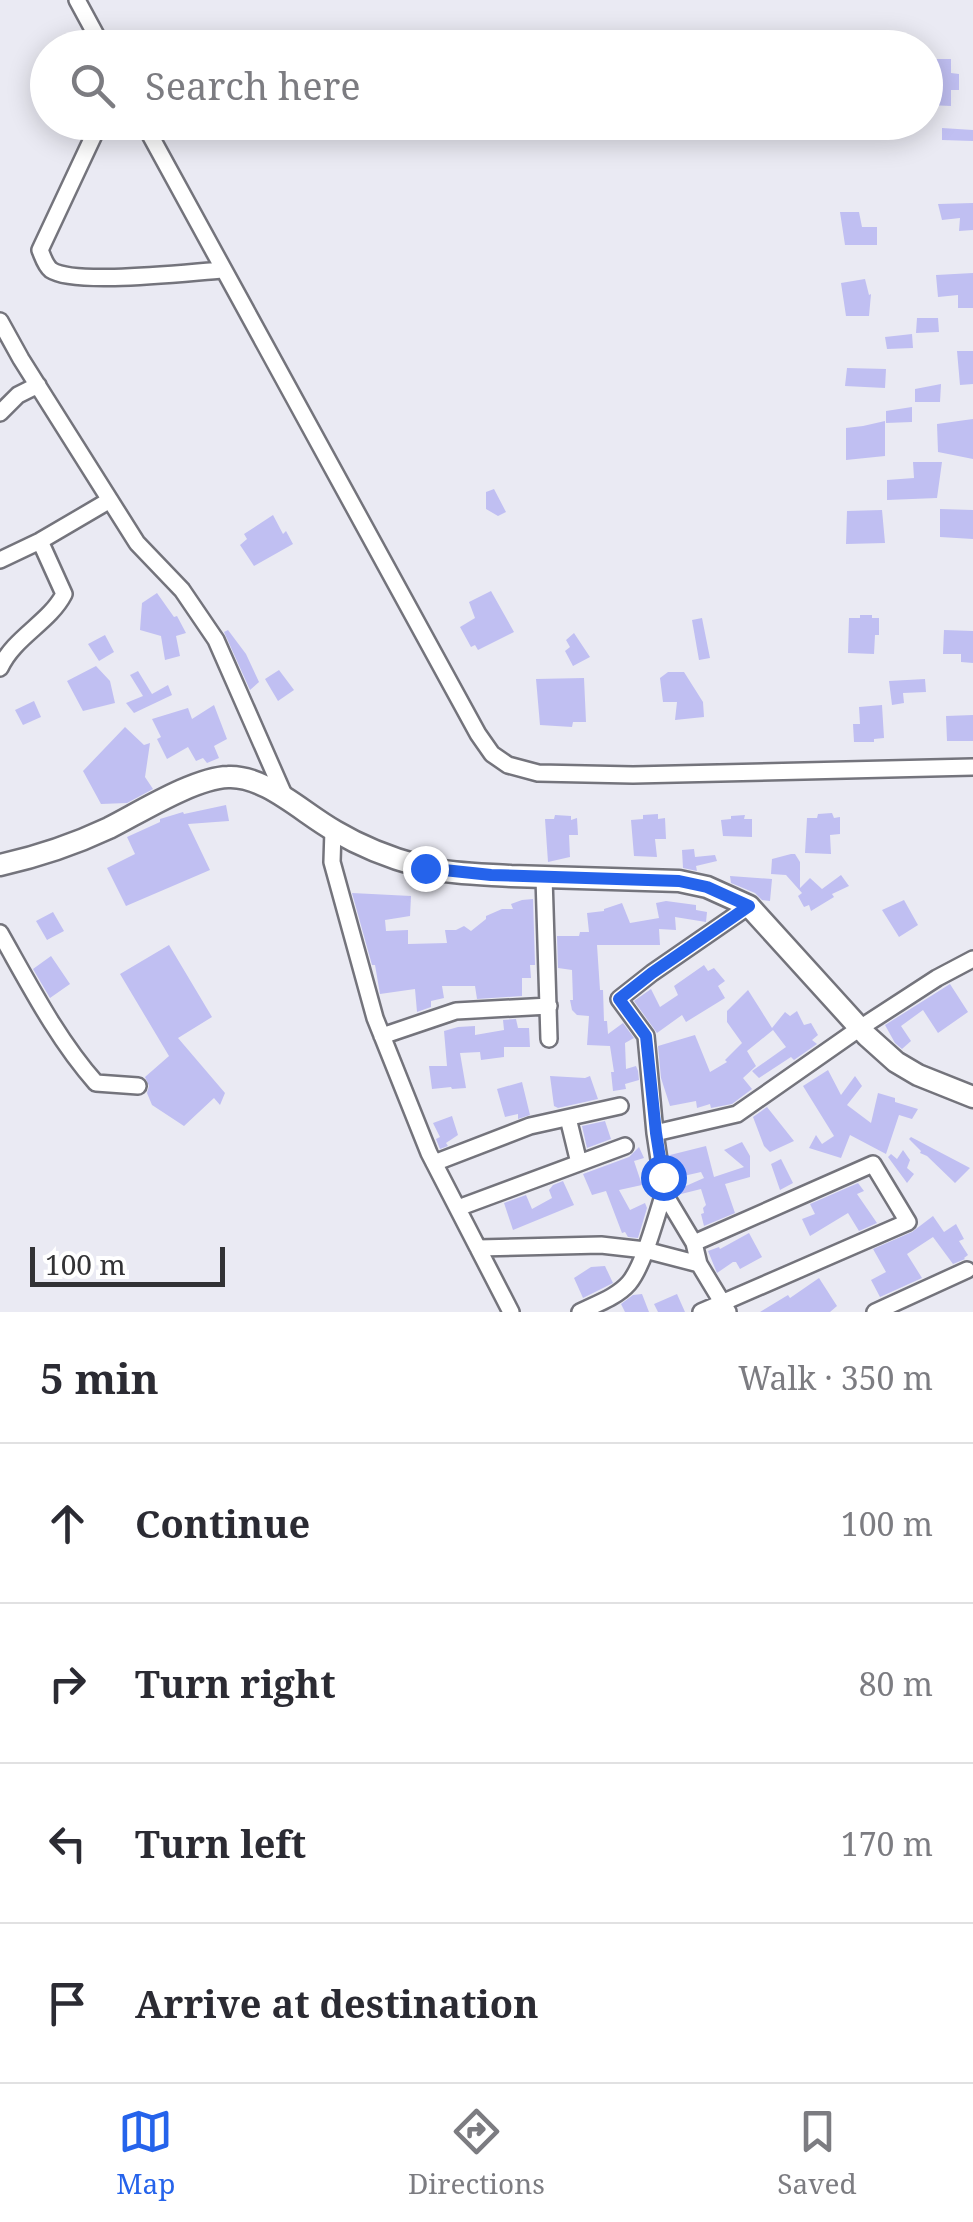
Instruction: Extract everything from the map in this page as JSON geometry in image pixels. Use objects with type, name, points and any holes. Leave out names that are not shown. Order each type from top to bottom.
[{"type":"street","points":[[77,0],[93,30]]},
{"type":"street","points":[[92,140],[40,250],[53,272],[93,278],[223,270]]},
{"type":"street","points":[[153,140],[492,754],[508,765],[538,774],[973,767]]},
{"type":"street","points":[[0,321],[6,345],[38,385],[138,542],[182,590],[216,640],[285,797]]},
{"type":"street","points":[[0,413],[18,395],[38,385]]},
{"type":"street","points":[[0,560],[110,500]]},
{"type":"street","points":[[0,668],[16,643],[58,605],[64,594],[40,540]]},
{"type":"street","points":[[0,864],[106,830],[162,800],[227,777],[246,779],[285,797],[333,830],[388,857],[425,868],[491,875],[679,881],[707,887],[749,906],[896,1062],[973,1097]]},
{"type":"street","points":[[333,830],[332,862],[374,1018],[434,1163],[511,1312]]},
{"type":"street","points":[[544,877],[550,1039]]},
{"type":"street","points":[[726,1308],[664,1193],[646,1036],[619,999],[749,906]]},
{"type":"street","points":[[0,933],[40,1004],[96,1083],[138,1086]]},
{"type":"street","points":[[656,1133],[737,1114],[860,1028],[973,959]]},
{"type":"street","points":[[382,1036],[456,1010],[549,1006]]},
{"type":"street","points":[[434,1163],[530,1126],[620,1106]]},
{"type":"street","points":[[568,1118],[580,1163]]},
{"type":"street","points":[[458,1208],[625,1146]]},
{"type":"street","points":[[694,1243],[873,1164],[908,1220],[726,1308],[701,1312]]},
{"type":"street","points":[[580,1312],[615,1295],[630,1282],[664,1193]]},
{"type":"street","points":[[478,1248],[601,1245],[645,1250],[699,1264]]},
{"type":"street","points":[[874,1312],[967,1270]]},
{"type":"building","points":[[943,59],[951,59],[951,73],[959,74],[959,90],[951,90],[951,106],[943,106]]},
{"type":"building","points":[[943,128],[973,130],[973,141],[942,140]]},
{"type":"building","points":[[973,203],[973,230],[959,231],[960,218],[942,220],[938,204]]},
{"type":"building","points":[[840,212],[859,212],[862,227],[877,227],[877,245],[845,245]]},
{"type":"building","points":[[973,273],[973,308],[958,308],[958,295],[938,297],[936,275]]},
{"type":"building","points":[[865,279],[871,294],[869,316],[846,316],[841,283]]},
{"type":"building","points":[[917,318],[938,318],[939,332],[916,333]]},
{"type":"building","points":[[912,334],[913,348],[887,349],[885,337]]},
{"type":"building","points":[[957,351],[973,351],[973,384],[960,385]]},
{"type":"building","points":[[847,368],[886,369],[885,388],[845,386]]},
{"type":"building","points":[[941,384],[940,402],[915,402],[915,389]]},
{"type":"building","points":[[912,407],[912,422],[886,423],[886,411]]},
{"type":"building","points":[[973,419],[973,459],[938,452],[937,424]]},
{"type":"building","points":[[885,421],[885,456],[846,460],[846,428]]},
{"type":"building","points":[[913,462],[942,462],[937,498],[887,500],[887,480],[914,478]]},
{"type":"building","points":[[494,489],[506,512],[498,516],[486,509],[486,492]]},
{"type":"building","points":[[940,509],[973,510],[973,539],[940,537]]},
{"type":"building","points":[[882,510],[885,543],[846,544],[847,511]]},
{"type":"building","points":[[273,515],[293,544],[254,566],[240,545],[247,539],[244,534]]},
{"type":"building","points":[[491,591],[514,632],[478,650],[475,645],[471,647],[460,627],[475,618],[469,602]]},
{"type":"building","points":[[157,593],[186,633],[176,636],[180,656],[165,660],[161,636],[140,630],[142,603]]},
{"type":"building","points":[[702,618],[710,658],[699,660],[692,620]]},
{"type":"building","points":[[849,618],[879,618],[874,654],[848,653]]},
{"type":"building","points":[[228,630],[246,654],[259,682],[250,690],[224,632]]},
{"type":"building","points":[[944,630],[973,631],[973,663],[961,662],[961,654],[943,654]]},
{"type":"building","points":[[574,633],[590,657],[573,666],[565,651],[570,647],[566,640]]},
{"type":"building","points":[[105,635],[114,652],[99,661],[88,644]]},
{"type":"building","points":[[96,666],[110,681],[115,703],[83,711],[67,681]]},
{"type":"building","points":[[279,670],[294,690],[278,701],[265,679]]},
{"type":"building","points":[[138,671],[152,694],[168,685],[172,695],[134,713],[126,703],[143,696],[130,675]]},
{"type":"building","points":[[668,672],[684,672],[703,702],[704,717],[675,720],[677,702],[663,702],[660,678]]},
{"type":"building","points":[[584,678],[586,722],[573,722],[572,727],[540,725],[536,679]]},
{"type":"building","points":[[925,679],[926,692],[903,693],[904,703],[892,705],[889,681]]},
{"type":"building","points":[[34,701],[41,717],[23,725],[15,710]]},
{"type":"building","points":[[214,705],[227,739],[214,746],[219,758],[207,763],[203,758],[196,761],[188,747],[167,759],[152,719],[188,708],[192,719]]},
{"type":"building","points":[[882,705],[884,738],[854,742],[853,724],[860,724],[859,707]]},
{"type":"building","points":[[973,715],[973,741],[947,741],[946,716]]},
{"type":"building","points":[[125,727],[144,745],[150,743],[145,777],[153,789],[127,803],[101,804],[83,771]]},
{"type":"building","points":[[226,805],[229,821],[188,824],[210,870],[126,906],[107,868],[135,854],[127,837],[160,819]]},
{"type":"building","points":[[832,813],[834,818],[840,817],[840,834],[830,835],[831,854],[805,853],[807,818]]},
{"type":"building","points":[[658,814],[658,819],[665,818],[666,839],[655,839],[657,857],[634,856],[631,820]]},
{"type":"building","points":[[555,815],[577,818],[578,835],[569,835],[570,857],[548,862],[545,819],[554,819]]},
{"type":"building","points":[[745,815],[744,819],[752,819],[752,837],[723,836],[721,820]]},
{"type":"building","points":[[694,849],[695,857],[715,855],[717,861],[696,866],[697,871],[683,868],[682,850]]},
{"type":"building","points":[[791,854],[800,862],[800,888],[810,878],[822,889],[841,875],[849,886],[811,911],[809,905],[804,907],[798,896],[802,893],[786,875],[771,874],[772,859]]},
{"type":"building","points":[[730,876],[772,879],[770,901],[731,883]]},
{"type":"building","points":[[352,893],[411,896],[410,916],[385,920],[386,931],[408,930],[408,944],[447,943],[445,930],[464,926],[471,931],[486,916],[533,899],[535,965],[530,965],[531,978],[522,978],[522,996],[477,999],[475,986],[442,986],[444,998],[431,1001],[431,1007],[417,1012],[415,989],[380,994]]},
{"type":"building","points":[[904,900],[918,925],[899,937],[882,910]]},
{"type":"building","points":[[622,903],[630,923],[659,918],[656,903],[696,905],[696,910],[707,912],[706,922],[675,917],[676,930],[659,929],[660,945],[597,945],[608,1034],[623,1023],[634,1038],[625,1043],[626,1069],[636,1066],[639,1080],[625,1084],[626,1089],[613,1091],[610,1046],[587,1045],[589,1016],[577,1015],[572,1010],[572,970],[558,968],[557,936],[589,932],[587,913]]},
{"type":"building","points":[[53,912],[64,931],[47,940],[36,921]]},
{"type":"building","points":[[169,945],[212,1017],[178,1038],[225,1093],[220,1105],[214,1098],[184,1126],[152,1105],[145,1077],[169,1056],[120,974]]},
{"type":"building","points":[[51,956],[70,984],[50,998],[33,969]]},
{"type":"building","points":[[704,965],[708,971],[714,968],[725,981],[718,986],[725,998],[686,1022],[682,1015],[657,1033],[634,1001],[651,989],[660,1007],[678,995],[674,986]]},
{"type":"building","points":[[950,984],[968,1012],[938,1033],[923,1010],[901,1026],[911,1041],[902,1049],[885,1025]]},
{"type":"building","points":[[748,990],[772,1028],[785,1012],[790,1016],[797,1011],[804,1025],[811,1023],[818,1035],[812,1040],[817,1044],[759,1078],[752,1071],[786,1047],[773,1030],[747,1051],[756,1066],[743,1078],[752,1089],[732,1104],[697,1108],[696,1101],[670,1106],[661,1078],[658,1046],[695,1035],[710,1072],[727,1062],[742,1043],[727,1022],[727,1011]]},
{"type":"building","points":[[516,1019],[518,1028],[529,1028],[530,1047],[504,1047],[504,1057],[481,1060],[480,1052],[460,1053],[466,1088],[432,1089],[429,1066],[447,1066],[444,1031],[475,1026],[475,1035],[504,1030],[503,1020]]},
{"type":"building","points":[[828,1070],[841,1095],[855,1076],[862,1086],[847,1105],[871,1123],[878,1093],[918,1109],[912,1119],[899,1115],[886,1154],[850,1135],[841,1158],[809,1148],[816,1135],[822,1144],[834,1136],[803,1086]]},
{"type":"building","points":[[550,1076],[590,1076],[598,1099],[558,1108],[554,1106]]},
{"type":"building","points":[[522,1082],[530,1115],[518,1119],[518,1114],[505,1117],[497,1089]]},
{"type":"building","points":[[767,1107],[794,1141],[770,1152],[753,1117]]},
{"type":"building","points":[[452,1116],[458,1135],[440,1149],[436,1139],[440,1137],[433,1123]]},
{"type":"building","points":[[605,1121],[611,1139],[587,1148],[582,1126]]},
{"type":"building","points":[[911,1137],[970,1168],[955,1183],[920,1153]]},
{"type":"building","points":[[742,1142],[750,1156],[750,1177],[725,1184],[735,1213],[704,1226],[701,1214],[706,1205],[701,1189],[681,1194],[679,1189],[704,1178],[701,1172],[675,1178],[670,1155],[706,1146],[714,1177],[744,1167],[724,1150]]},
{"type":"building","points":[[639,1147],[644,1158],[634,1161],[642,1185],[619,1190],[630,1210],[645,1203],[647,1208],[638,1238],[622,1233],[606,1191],[592,1195],[583,1174],[629,1157]]},
{"type":"building","points":[[903,1150],[910,1160],[907,1168],[914,1174],[907,1183],[888,1157],[891,1154],[897,1159]]},
{"type":"building","points":[[781,1159],[793,1183],[780,1190],[771,1164]]},
{"type":"building","points":[[563,1181],[574,1205],[513,1230],[504,1203],[526,1195],[532,1209],[552,1198],[549,1190]]},
{"type":"building","points":[[858,1183],[864,1191],[857,1194],[877,1223],[859,1231],[848,1213],[810,1236],[802,1219],[815,1214],[810,1204]]},
{"type":"building","points":[[933,1216],[944,1232],[956,1224],[964,1239],[959,1241],[968,1255],[953,1264],[933,1237],[907,1254],[922,1278],[880,1297],[871,1280],[886,1272],[873,1249],[912,1232]]},
{"type":"building","points":[[749,1233],[762,1257],[740,1269],[733,1262],[717,1273],[708,1251]]},
{"type":"building","points":[[605,1266],[613,1283],[583,1298],[574,1278],[591,1267]]},
{"type":"building","points":[[819,1278],[837,1306],[830,1312],[760,1312],[788,1295],[790,1298]]},
{"type":"building","points":[[642,1294],[649,1312],[625,1312],[621,1304]]},
{"type":"building","points":[[677,1294],[685,1312],[658,1312],[654,1304]]},
{"type":"route","points":[[425,868],[491,875],[679,881],[707,887],[749,906],[619,999],[646,1036],[663,1177]]}]
